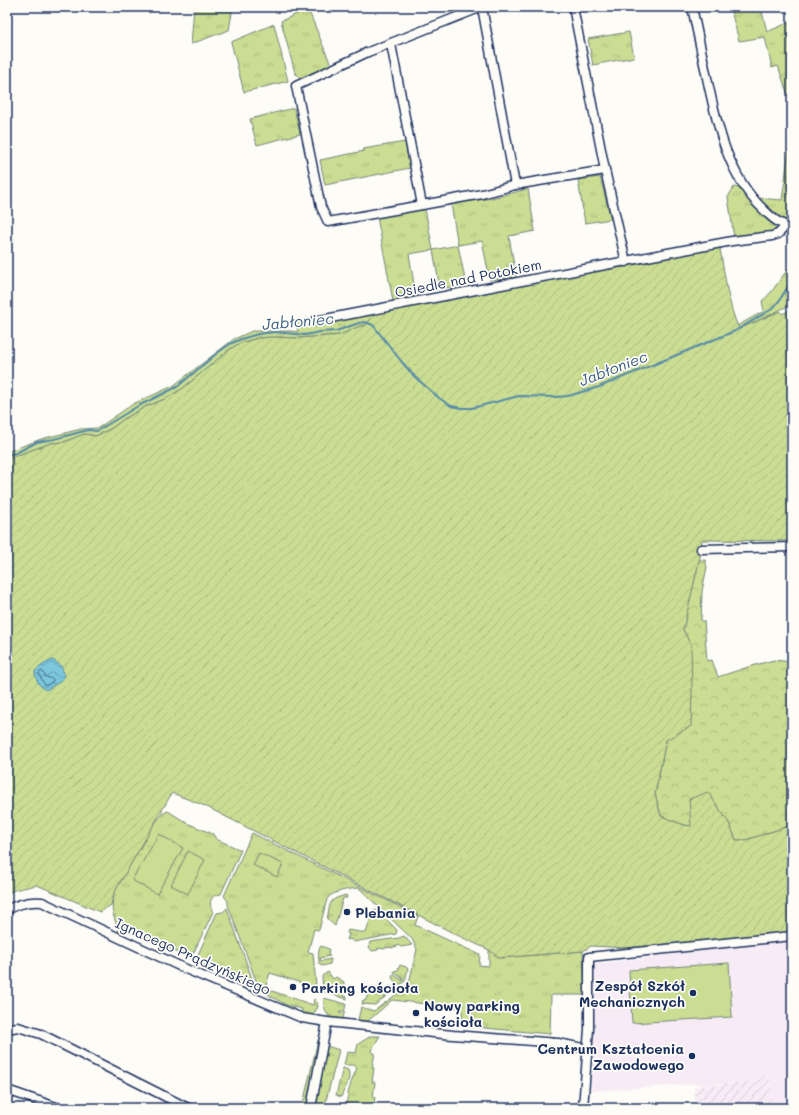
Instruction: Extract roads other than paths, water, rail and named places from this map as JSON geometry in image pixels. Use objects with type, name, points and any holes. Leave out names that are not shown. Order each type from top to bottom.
[{"type":"street","points":[[515,185],[482,7],[368,52],[296,86],[321,207],[328,222],[482,194],[515,185],[605,170]]},
{"type":"street","points":[[573,7],[605,170],[626,262]]},
{"type":"street","points":[[692,7],[712,102],[724,146],[738,177],[750,195],[774,220],[789,227]]},
{"type":"street","points":[[391,44],[422,205]]},
{"type":"street","name":"Osiedle nad Potokiem","points":[[315,321],[732,241],[772,236],[789,227]]},
{"type":"street","points":[[701,549],[792,547]]},
{"type":"street","name":"Ignacego Prądzyńskiego","points":[[7,910],[24,902],[42,902],[182,967],[302,1018],[453,1035],[558,1043],[588,1049]]},
{"type":"street","points":[[583,1108],[589,1029],[589,957],[792,936]]},
{"type":"street","points":[[311,1108],[327,1022]]},
{"type":"street","points":[[7,1029],[18,1027],[41,1034],[188,1108]]},
{"type":"street","points":[[7,1090],[59,1108]]},
{"type":"water","points":[[53,660],[61,666],[65,676],[61,681],[46,690],[41,687],[38,682],[35,671],[44,664]]},
{"type":"waterway","name":"Jabłoniec","points":[[7,455],[16,453],[37,442],[88,430],[97,431],[138,406],[177,387],[216,354],[230,344],[241,339],[258,334],[275,332],[305,335],[336,331],[365,322],[373,325],[415,377],[439,398],[451,406],[472,408],[519,396],[568,396],[599,387],[735,331],[772,309],[779,301],[792,280]]},
{"type":"place","name":"Plebania","points":[[347,912]]},
{"type":"place","name":"Parking kościoła","points":[[293,987]]},
{"type":"place","name":"Zespół Szkół Mechanicznych","points":[[693,993]]},
{"type":"place","name":"Nowy parking kościoła","points":[[416,1013]]},
{"type":"place","name":"Centrum Kształcenia Zawodowego","points":[[692,1056]]}]
